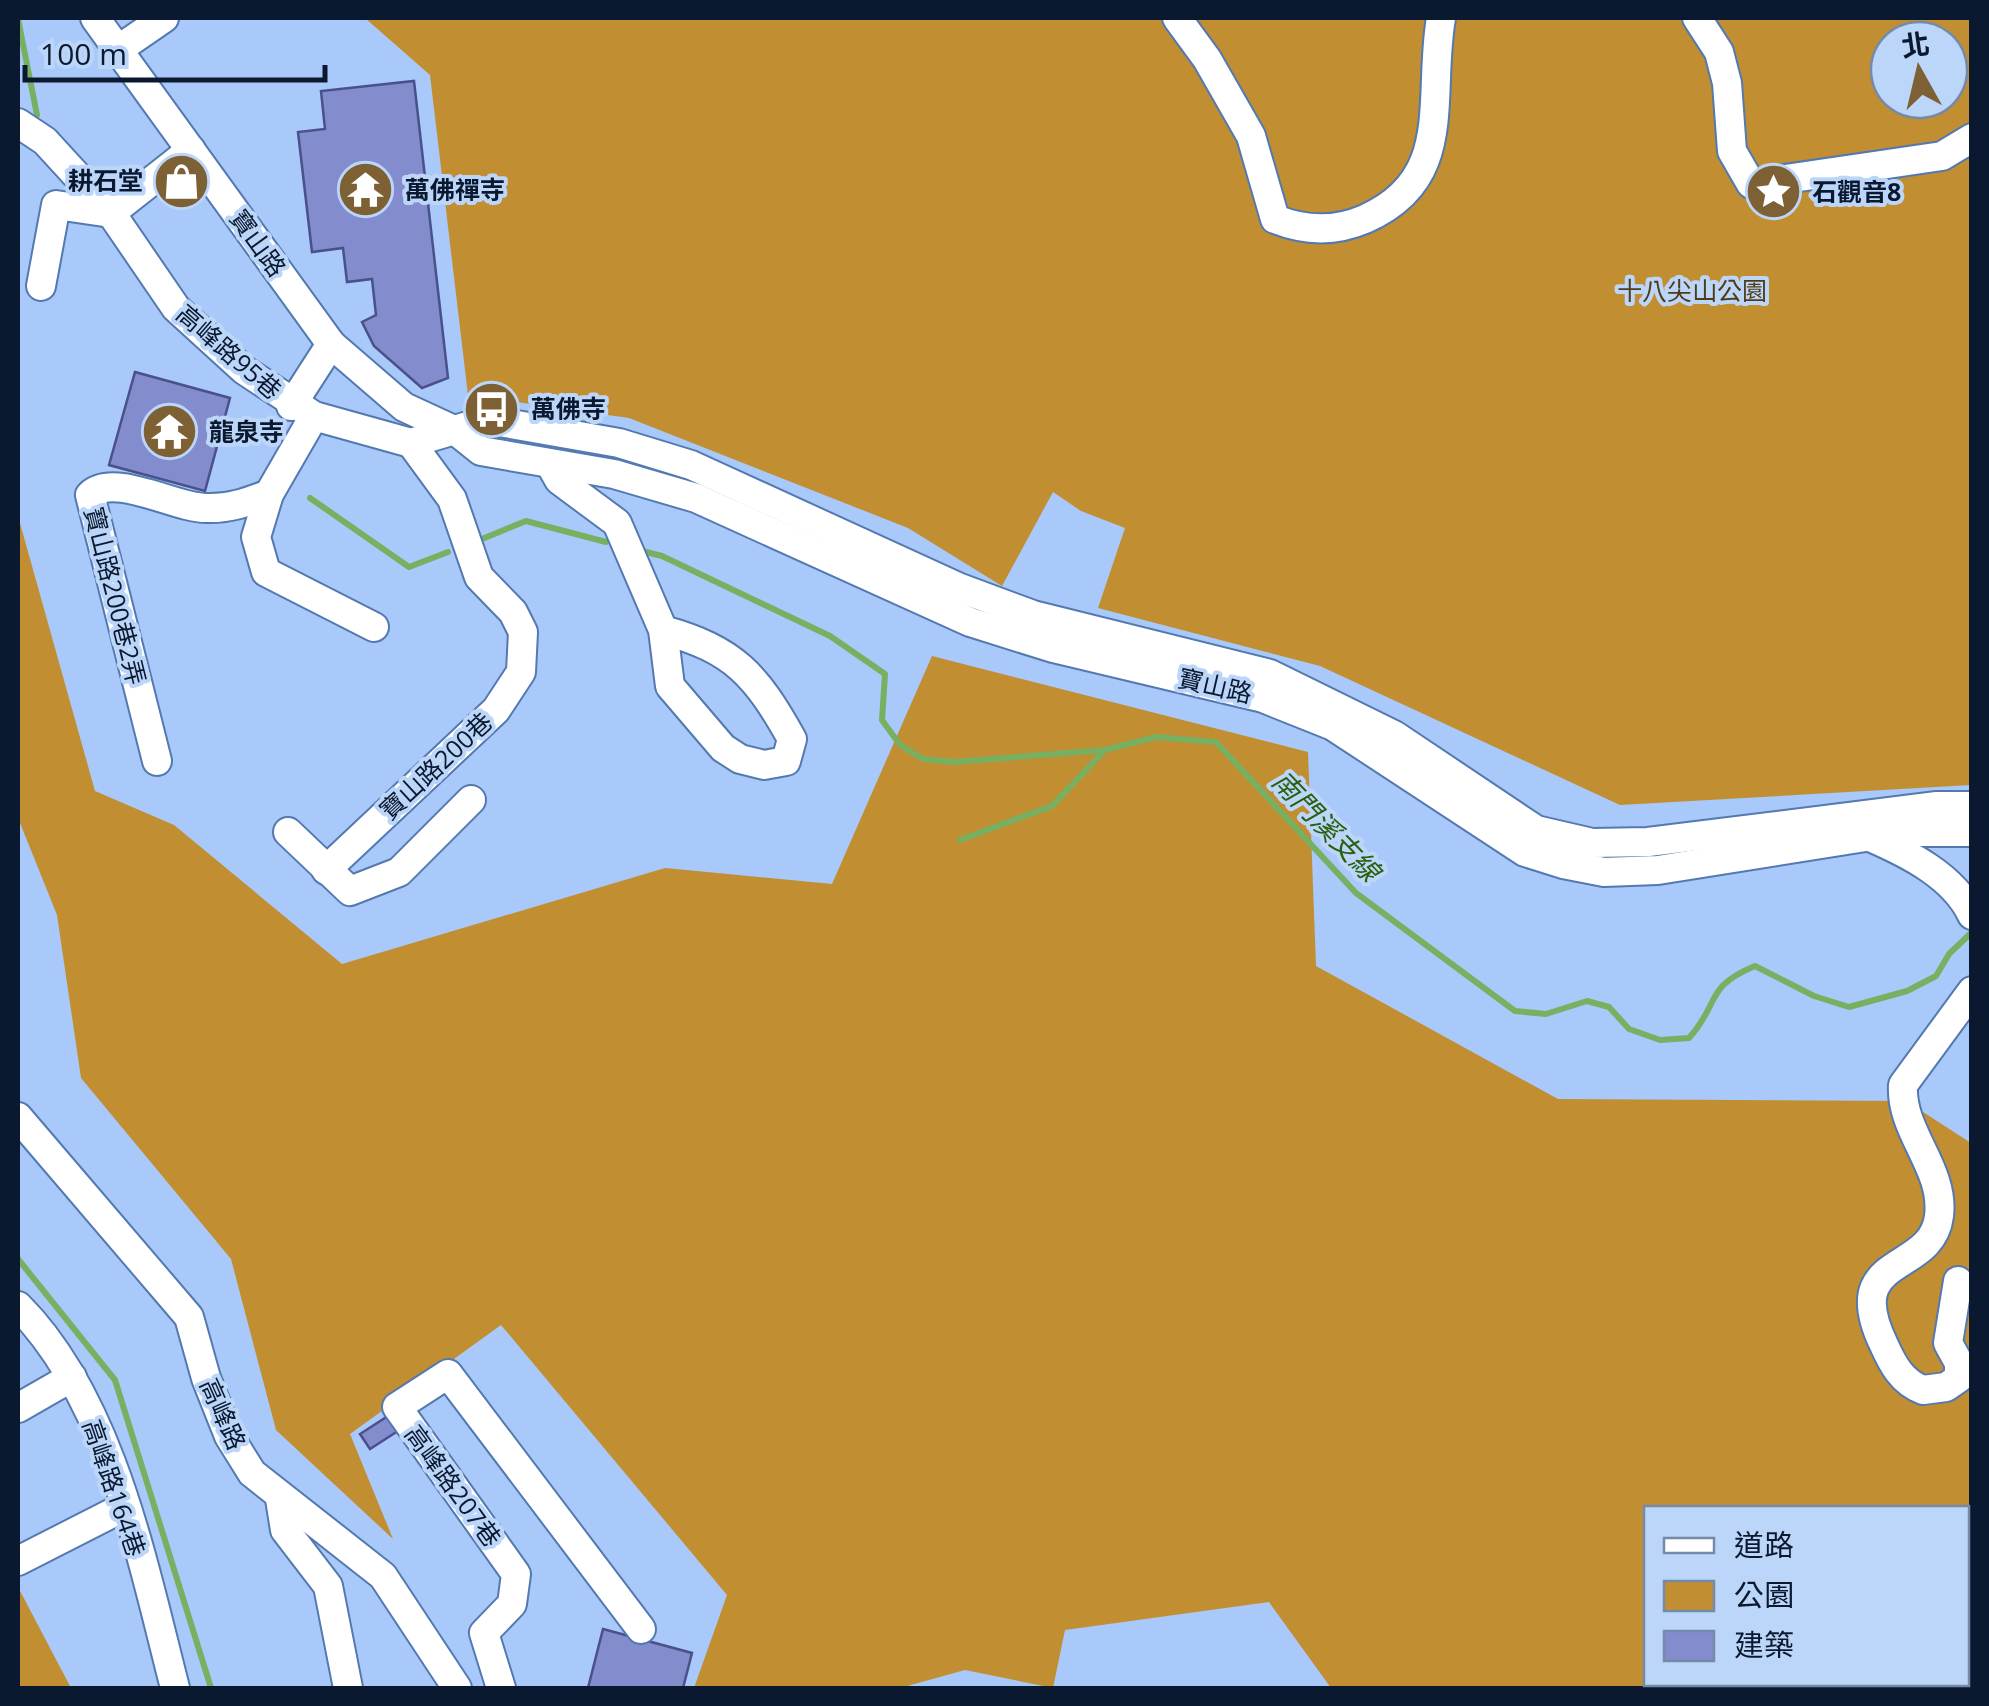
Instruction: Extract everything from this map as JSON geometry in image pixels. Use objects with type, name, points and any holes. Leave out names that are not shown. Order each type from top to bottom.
[{"type":"street","name":"寶山路","points":[[95,18],[331,344],[404,407],[456,431],[481,452],[614,474],[696,498],[970,622],[1053,648],[1263,698],[1333,726],[1525,852],[1563,864],[1604,872],[1658,870],[1869,836],[1972,832]]},
{"type":"street","points":[[119,50],[164,18]]},
{"type":"street","points":[[1176,18],[1207,59],[1250,136],[1276,219],[1298,228],[1344,228],[1409,192],[1422,173],[1432,148],[1441,18]]},
{"type":"street","points":[[1697,18],[1719,52],[1727,83],[1732,151],[1751,184],[1942,156],[1972,138]]},
{"type":"street","name":"高峰路95巷","points":[[18,123],[45,140],[111,213],[176,308],[244,370],[303,411],[410,443]]},
{"type":"street","points":[[41,286],[56,205],[111,213],[191,150]]},
{"type":"street","points":[[331,344],[269,494],[256,537],[266,572],[374,627]]},
{"type":"street","name":"寶山路","points":[[456,431],[488,420],[618,443],[691,465],[960,588],[1033,615],[1270,674],[1394,735],[1536,830],[1592,844],[1648,842],[1937,806],[1972,806]]},
{"type":"street","points":[[410,443],[456,431]]},
{"type":"street","name":"寶山路200巷","points":[[326,870],[496,710],[521,672],[523,632],[513,612],[478,577],[452,498],[410,443]]},
{"type":"street","points":[[550,464],[559,480],[617,523],[663,630],[670,686],[723,748],[740,759],[764,765],[786,761],[792,739],[768,697],[743,668],[709,642],[663,630]]},
{"type":"street","name":"寶山路200巷2弄","points":[[157,762],[90,494],[97,488],[113,486],[202,509],[237,506],[269,494]]},
{"type":"street","name":"寶山路200巷","points":[[288,832],[350,891],[400,872],[471,800]]},
{"type":"street","points":[[1869,836],[1909,854],[1964,898],[1972,915]]},
{"type":"street","points":[[1958,1282],[1948,1343],[1959,1362],[1959,1378],[1946,1387],[1923,1390],[1895,1368],[1876,1328],[1874,1284],[1884,1270],[1928,1245],[1934,1233],[1940,1215],[1932,1168],[1907,1114],[1904,1085],[1972,992]]},
{"type":"street","name":"高峰路","points":[[18,1117],[190,1318],[206,1378],[229,1436],[252,1474],[383,1576],[456,1688]]},
{"type":"street","name":"高峰路164巷","points":[[18,1306],[48,1336],[72,1377],[124,1507],[175,1688]]},
{"type":"street","name":"高峰路207巷","points":[[501,1688],[484,1633],[512,1604],[516,1574],[396,1407],[448,1374],[641,1629]]},
{"type":"street","points":[[18,1408],[72,1377]]},
{"type":"street","points":[[280,1499],[284,1530],[328,1586],[348,1688]]},
{"type":"street","points":[[18,1562],[124,1507]]},
{"type":"green space","name":"十八尖山公園","points":[[365,18],[1971,18],[1971,785],[1620,805],[1320,666],[1098,608],[1125,528],[1081,511],[1053,492],[1002,586],[908,528],[629,418],[468,395],[430,75]]},
{"type":"green space","points":[[18,516],[95,791],[174,825],[342,964],[665,868],[832,884],[932,656],[1308,752],[1316,966],[1558,1099],[1906,1101],[1971,1143],[1971,1688],[1331,1688],[1269,1602],[1065,1630],[1053,1688],[965,1670],[900,1688],[694,1688],[727,1595],[501,1325],[350,1434],[393,1539],[276,1430],[231,1259],[81,1078],[57,915],[18,818]]},
{"type":"green space","points":[[19,1589],[71,1688],[18,1688]]},
{"type":"building","name":"萬佛禪寺","points":[[414,81],[448,378],[422,388],[374,346],[362,322],[376,315],[372,279],[347,282],[343,248],[312,252],[298,132],[325,129],[321,91]]},
{"type":"building","name":"龍泉寺","points":[[135,372],[230,398],[205,491],[109,465]]},
{"type":"building","points":[[388,1416],[398,1431],[370,1449],[360,1434]]},
{"type":"building","points":[[603,1629],[692,1653],[683,1688],[588,1688]]},
{"type":"waterway","name":"南門溪支線","points":[[18,19],[37,115]]},
{"type":"waterway","name":"南門溪支線","points":[[310,498],[409,567],[448,552]]},
{"type":"waterway","name":"南門溪支線","points":[[482,539],[526,521],[606,542]]},
{"type":"waterway","name":"南門溪支線","points":[[642,551],[662,556],[830,636],[885,674],[882,720],[900,745],[923,759],[954,762],[1105,750],[1156,737],[1216,742],[1356,893],[1515,1011],[1546,1014],[1587,1001],[1609,1007],[1629,1029],[1660,1040],[1689,1038],[1720,989],[1755,966],[1814,996],[1849,1007],[1907,991],[1936,976],[1949,954],[1972,932]]},
{"type":"waterway","points":[[960,840],[1052,806],[1104,751]]},
{"type":"waterway","points":[[18,1259],[115,1380],[211,1688]]},
{"type":"place","name":"耕石堂","points":[[182,181]]},
{"type":"place","name":"萬佛禪寺","points":[[366,190]]},
{"type":"place","name":"石觀音8","points":[[1773,192]]},
{"type":"place","name":"萬佛寺","points":[[492,409]]},
{"type":"place","name":"龍泉寺","points":[[170,432]]}]
